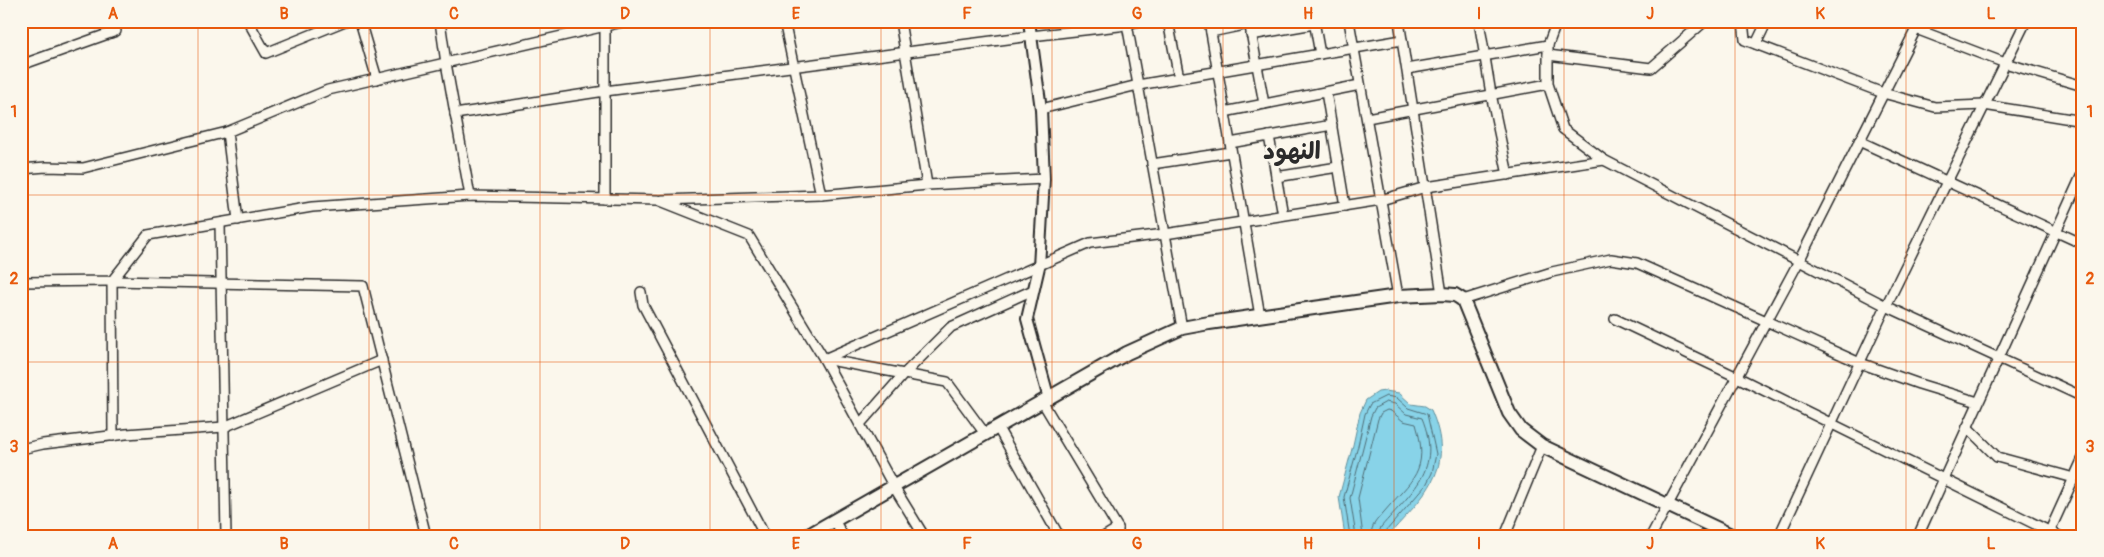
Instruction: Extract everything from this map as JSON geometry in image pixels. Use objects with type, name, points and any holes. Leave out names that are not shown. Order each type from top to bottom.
[{"type":"highway","points":[[807,536],[1127,353],[1182,328],[1398,296],[1442,294],[1455,295],[1462,300],[1509,413],[1521,430],[1542,446],[1733,536]]},
{"type":"main road","points":[[1029,21],[1041,109],[1044,179],[1038,267],[1027,319],[1046,401]]},
{"type":"street","points":[[248,21],[266,53],[345,21]]},
{"type":"street","points":[[360,21],[377,79]]},
{"type":"street","points":[[440,21],[470,196]]},
{"type":"street","points":[[21,170],[46,167],[83,168],[227,132],[328,90],[605,24],[627,21]]},
{"type":"street","points":[[784,21],[821,195]]},
{"type":"street","points":[[900,21],[927,185]]},
{"type":"street","points":[[455,114],[605,91],[794,68],[1140,21]]},
{"type":"street","points":[[1179,78],[1168,23],[1185,21]]},
{"type":"street","points":[[1209,21],[1260,316]]},
{"type":"street","points":[[1349,21],[1398,296]]},
{"type":"street","points":[[1399,21],[1442,294]]},
{"type":"street","points":[[1479,21],[1491,94],[1508,175]]},
{"type":"street","points":[[1557,21],[1548,45],[1548,84],[1563,129],[1604,160],[1886,306],[2083,397]]},
{"type":"street","points":[[1548,55],[1650,68],[1705,21]]},
{"type":"street","points":[[1743,21],[1745,40],[1883,93],[1935,107],[1984,105],[2083,121]]},
{"type":"street","points":[[1756,44],[1767,21]]},
{"type":"street","points":[[1780,536],[1886,306],[2026,21]]},
{"type":"street","points":[[1210,32],[1249,23],[1264,104]]},
{"type":"street","points":[[1251,35],[1314,23],[1320,54]]},
{"type":"street","points":[[605,24],[605,199]]},
{"type":"street","points":[[1127,24],[1182,328]]},
{"type":"street","points":[[1652,536],[1799,261],[1918,25],[2005,63],[2083,86]]},
{"type":"street","points":[[21,65],[116,31]]},
{"type":"street","points":[[1041,109],[1138,84],[1402,40]]},
{"type":"street","points":[[1408,69],[1548,45]]},
{"type":"street","points":[[1367,118],[1412,108],[1548,84]]},
{"type":"street","points":[[1224,112],[1360,85]]},
{"type":"street","points":[[1326,92],[1345,206]]},
{"type":"street","points":[[1152,164],[1230,148],[1269,136],[1332,125]]},
{"type":"street","points":[[227,132],[238,220]]},
{"type":"street","points":[[1269,136],[1283,215]]},
{"type":"street","points":[[1859,141],[2083,244]]},
{"type":"street","points":[[824,359],[1090,243],[1165,234],[1345,206],[1381,200],[1426,187],[1604,160]]},
{"type":"street","points":[[1276,177],[1338,167]]},
{"type":"street","points":[[1918,536],[1997,358],[2083,172]]},
{"type":"street","points":[[113,436],[112,281],[148,235],[312,207],[470,196],[658,200],[821,195],[927,185],[1044,179]]},
{"type":"street","points":[[658,200],[749,236],[824,359],[894,487],[924,536]]},
{"type":"street","points":[[220,224],[226,536]]},
{"type":"street","points":[[1462,300],[1552,272],[1611,259],[1637,263],[1860,363],[1978,402]]},
{"type":"street","points":[[21,282],[112,281],[363,286],[426,536]]},
{"type":"street","points":[[860,424],[904,374],[951,327],[1033,290]]},
{"type":"street","points":[[641,292],[643,305],[766,536]]},
{"type":"street","points":[[1615,319],[1737,377],[2049,533],[2060,536]]},
{"type":"street","points":[[824,359],[947,382],[986,435]]},
{"type":"street","points":[[21,449],[113,436],[224,427],[382,360]]},
{"type":"street","points":[[1046,401],[1118,532],[1105,536]]},
{"type":"street","points":[[1967,427],[1997,457],[2074,478]]},
{"type":"street","points":[[998,428],[1059,536]]},
{"type":"street","points":[[1505,536],[1542,446]]},
{"type":"street","points":[[2049,533],[2083,458]]},
{"type":"street","points":[[834,520],[843,536]]},
{"type":"water","points":[[1378,392],[1399,393],[1411,404],[1425,406],[1431,410],[1438,431],[1439,465],[1425,493],[1388,536],[1345,536],[1339,497],[1360,413],[1366,400]]},
{"type":"district","name":"النهود","points":[[1292,151]]}]
